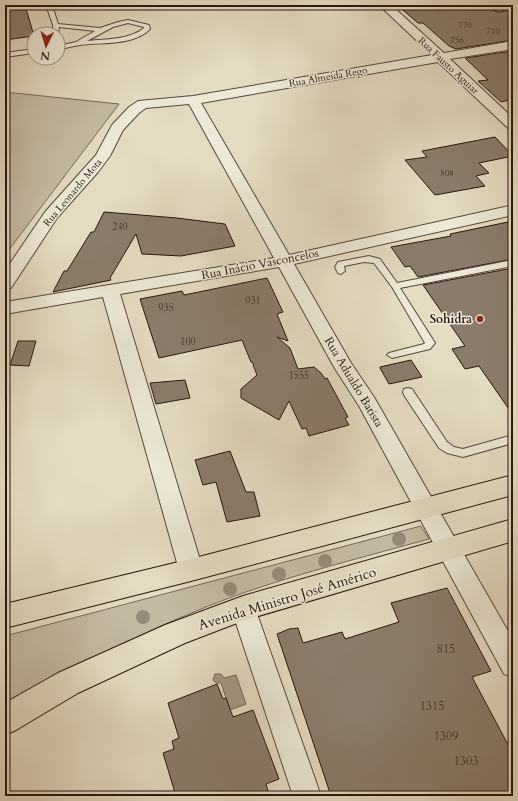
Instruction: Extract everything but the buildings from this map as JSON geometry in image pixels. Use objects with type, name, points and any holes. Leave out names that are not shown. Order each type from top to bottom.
[{"type":"main road","points":[[5,616],[191,570],[513,485]]},
{"type":"main road","name":"Avenida Ministro José Américo","points":[[5,720],[68,683],[127,655],[175,634],[243,608],[513,530]]},
{"type":"street","name":"Rua Fausto Aguiar","points":[[385,5],[513,125]]},
{"type":"street","points":[[498,8],[513,5]]},
{"type":"street","name":"Rua Almeida Rego","points":[[143,104],[193,100],[513,45]]},
{"type":"street","name":"Rua Adualdo Batista","points":[[193,100],[344,367],[367,402],[513,665]]},
{"type":"street","name":"Rua Leonardo Mota","points":[[5,284],[51,215],[103,156],[117,128],[134,110],[143,104]]},
{"type":"street","name":"Rua Inácio Vasconcelos","points":[[5,308],[284,261],[513,210]]},
{"type":"street","points":[[110,291],[191,570]]},
{"type":"street","points":[[243,608],[308,796]]},
{"type":"lane","points":[[49,5],[56,25],[100,30]]},
{"type":"lane","points":[[66,46],[78,43],[130,37],[140,34],[147,29],[147,26],[140,23],[120,22],[100,30],[78,43]]},
{"type":"lane","points":[[5,54],[26,52]]},
{"type":"lane","points":[[341,271],[341,264],[367,259],[374,259],[377,261],[430,343],[427,347],[392,355]]},
{"type":"lane","points":[[394,286],[513,263]]},
{"type":"lane","points":[[408,392],[443,445],[451,450],[462,453],[513,439]]},
{"type":"shaded area","points":[[5,92],[119,104],[5,255]]},
{"type":"shaded area","points":[[421,526],[429,539],[289,578],[212,604],[122,644],[5,704],[5,636]]},
{"type":"shaded area","points":[[215,674],[221,674],[224,678],[236,675],[246,704],[230,710],[221,683],[216,683],[213,680]]},
{"type":"place","name":"Sohidra","points":[[480,319]]}]
